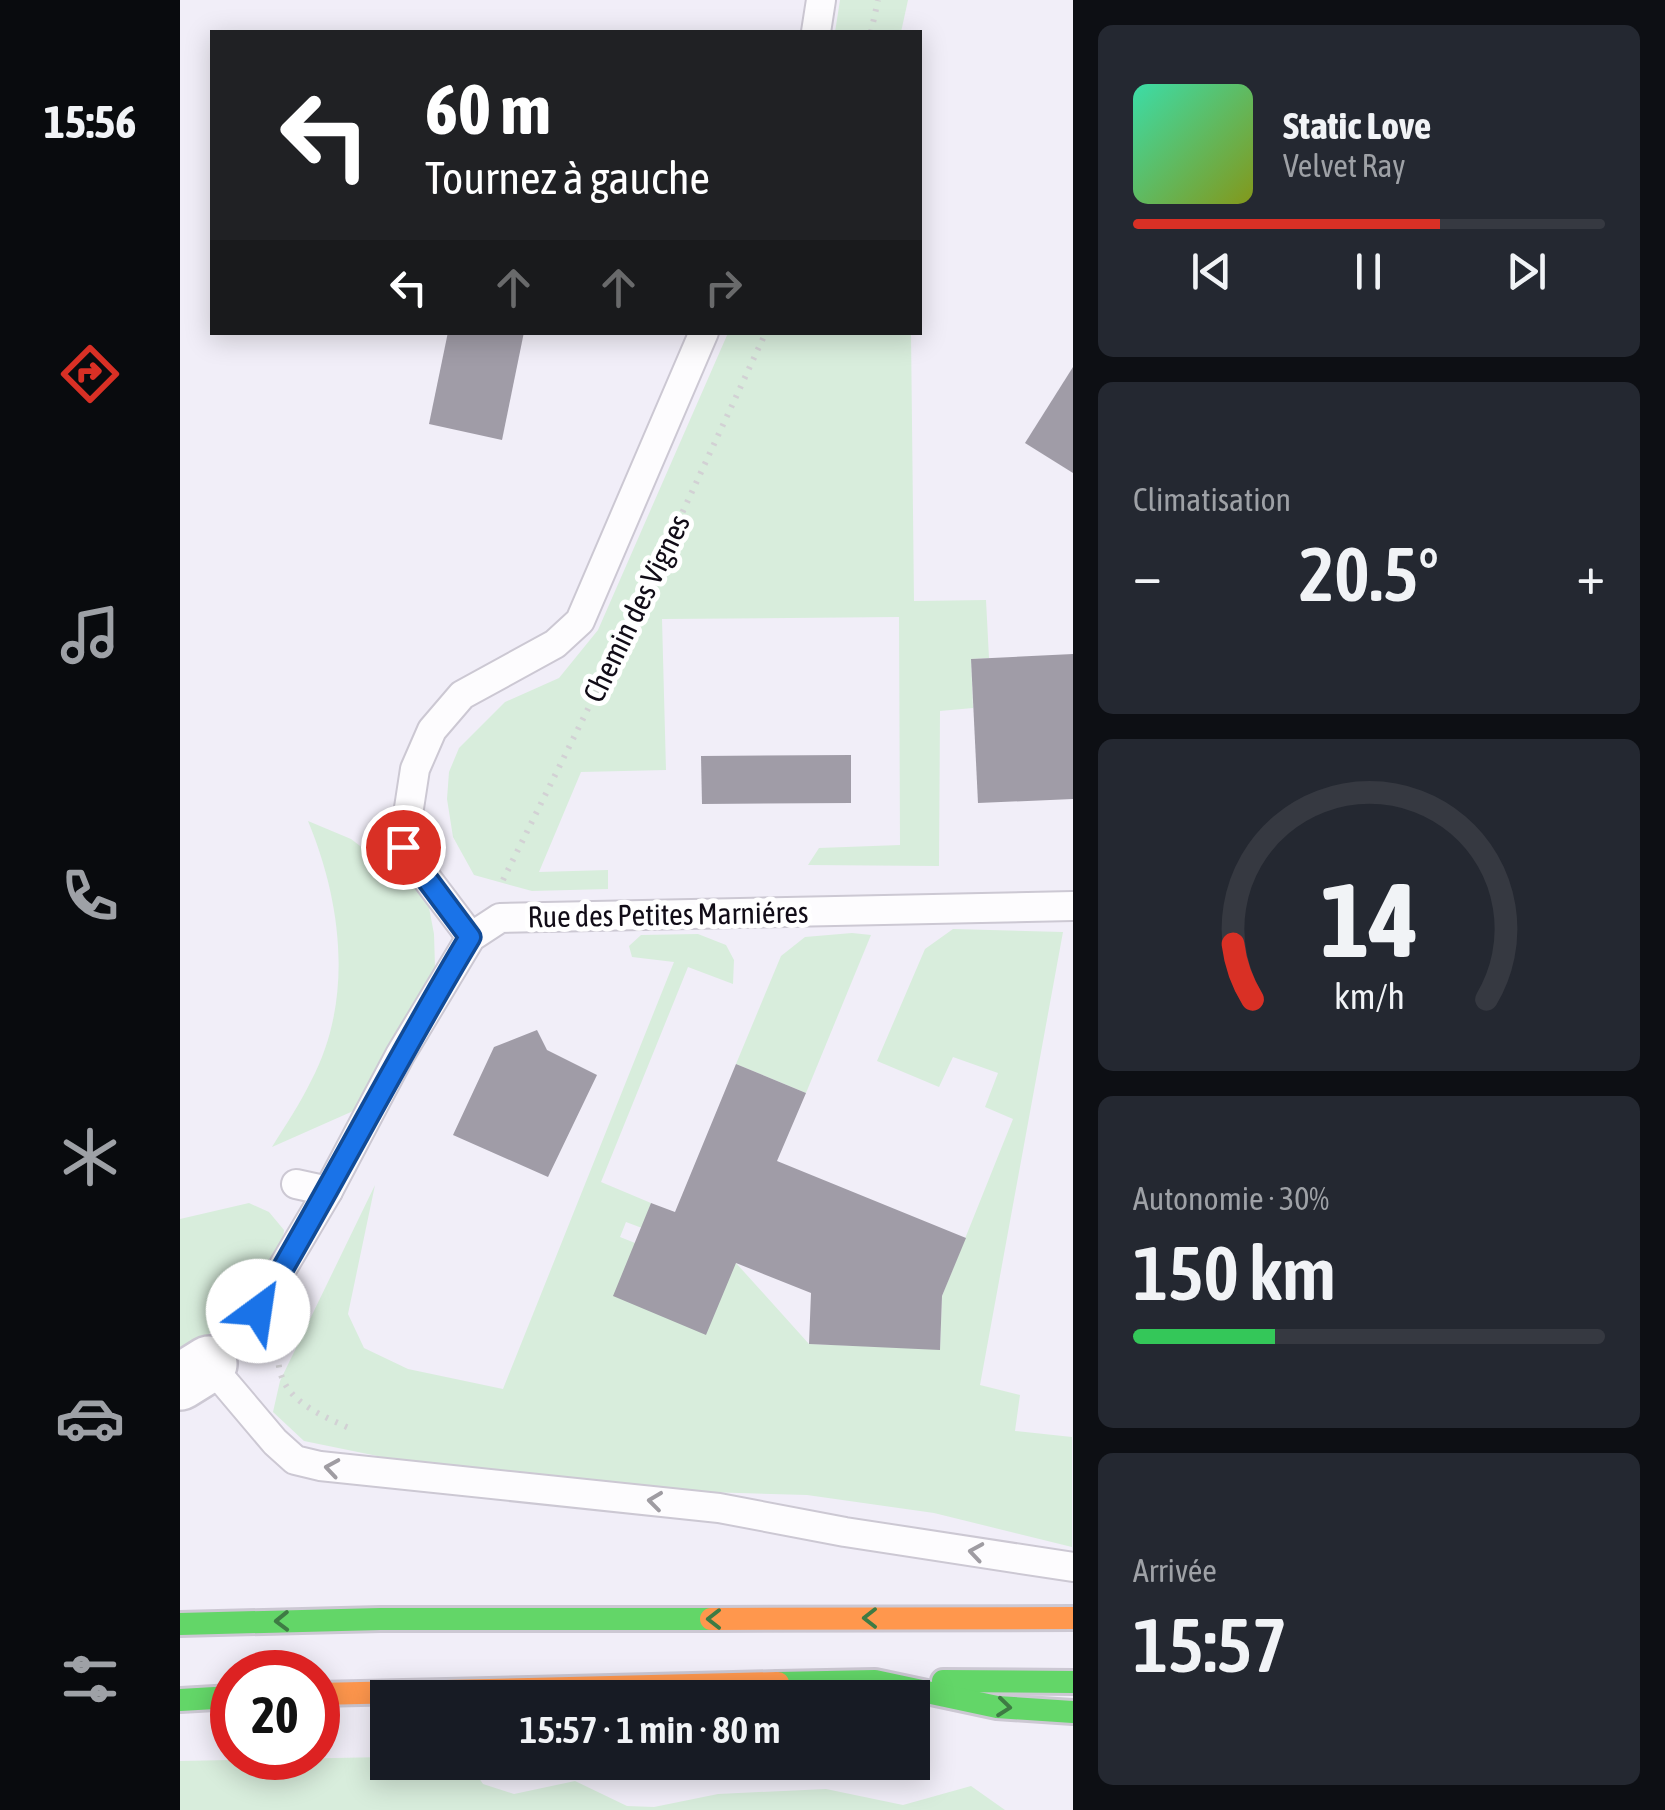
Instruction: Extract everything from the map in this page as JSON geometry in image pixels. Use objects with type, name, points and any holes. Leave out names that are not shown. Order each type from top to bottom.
[{"type":"main road","points":[[180,1624],[380,1619],[1072,1618]]},
{"type":"main road","points":[[930,1681],[1072,1682]]},
{"type":"main road","points":[[930,1692],[997,1707],[1072,1712]]},
{"type":"main road","points":[[340,1693],[370,1693]]},
{"type":"main road","points":[[180,1700],[210,1699]]},
{"type":"lane","points":[[816,30],[821,0]]},
{"type":"lane","points":[[703,335],[580,621],[555,644],[462,695],[432,730],[415,769],[403,847],[470,937],[258,1311],[195,1373],[295,1460],[320,1466],[719,1508],[1072,1567]]},
{"type":"lane","name":"Rue des Petites Marniéres","points":[[470,937],[500,918],[1072,906]]},
{"type":"lane","points":[[296,1184],[328,1191]]},
{"type":"path","points":[[872,30],[878,0]]},
{"type":"path","name":"Chemin des Vignes","points":[[502,882],[639,606],[765,335]]},
{"type":"green space","points":[[840,0],[908,0],[901,30],[835,30]]},
{"type":"green space","points":[[727,335],[911,335],[914,601],[986,600],[989,658],[971,659],[973,708],[940,711],[939,866],[808,865],[819,848],[900,845],[899,617],[662,619],[666,770],[581,772],[539,872],[608,870],[608,889],[532,891],[474,875],[453,837],[447,799],[449,772],[459,748],[505,702],[559,678],[598,630]]},
{"type":"green space","points":[[308,821],[351,839],[427,897],[435,967],[360,1108],[272,1147],[307,1090],[325,1050],[338,985],[338,951],[329,885]]},
{"type":"green space","points":[[953,929],[1063,932],[980,1385],[1020,1395],[1015,1431],[1072,1437],[1072,1547],[934,1513],[807,1495],[639,1490],[441,1469],[304,1441],[273,1412],[280,1381],[375,1185],[348,1314],[364,1348],[408,1369],[503,1389],[674,962],[632,957],[629,946],[641,935],[698,934],[726,945],[734,960],[733,984],[688,967],[601,1182],[651,1203],[642,1228],[626,1222],[620,1237],[736,1263],[809,1344],[940,1349],[942,1296],[1013,1119],[985,1107],[998,1073],[953,1057],[939,1087],[877,1061],[925,949]]},
{"type":"green space","points":[[871,935],[806,1093],[736,1064],[781,956],[805,937]]},
{"type":"green space","points":[[249,1203],[269,1212],[284,1230],[272,1266],[245,1301],[180,1355],[180,1219]]},
{"type":"green space","points":[[370,1757],[370,1780],[480,1780],[514,1794],[575,1781],[627,1806],[654,1807],[718,1794],[826,1789],[903,1805],[971,1786],[1005,1810],[180,1810],[180,1761],[210,1760],[210,1780],[340,1780],[340,1758]]},
{"type":"building","points":[[447,335],[523,335],[502,440],[429,424]]},
{"type":"building","points":[[1073,367],[1073,473],[1025,443]]},
{"type":"building","points":[[1073,654],[1073,799],[978,803],[971,659]]},
{"type":"building","points":[[851,755],[851,803],[702,804],[701,756]]},
{"type":"building","points":[[537,1030],[547,1050],[597,1075],[548,1177],[453,1135],[494,1047]]},
{"type":"building","points":[[736,1064],[806,1093],[777,1161],[966,1238],[942,1296],[940,1350],[809,1344],[811,1293],[736,1263],[706,1335],[613,1296],[651,1203],[675,1212]]},
{"type":"traffic: fast","points":[[180,1624],[380,1619],[711,1619]]},
{"type":"traffic: fast","points":[[943,1681],[1073,1682]]},
{"type":"traffic: fast","points":[[930,1693],[997,1707],[1073,1712]]},
{"type":"traffic: fast","points":[[180,1700],[210,1698]]},
{"type":"traffic: slow","points":[[711,1619],[1073,1618]]},
{"type":"traffic: slow","points":[[340,1693],[370,1693]]},
{"type":"route","points":[[258,1311],[470,937],[403,847]]}]
